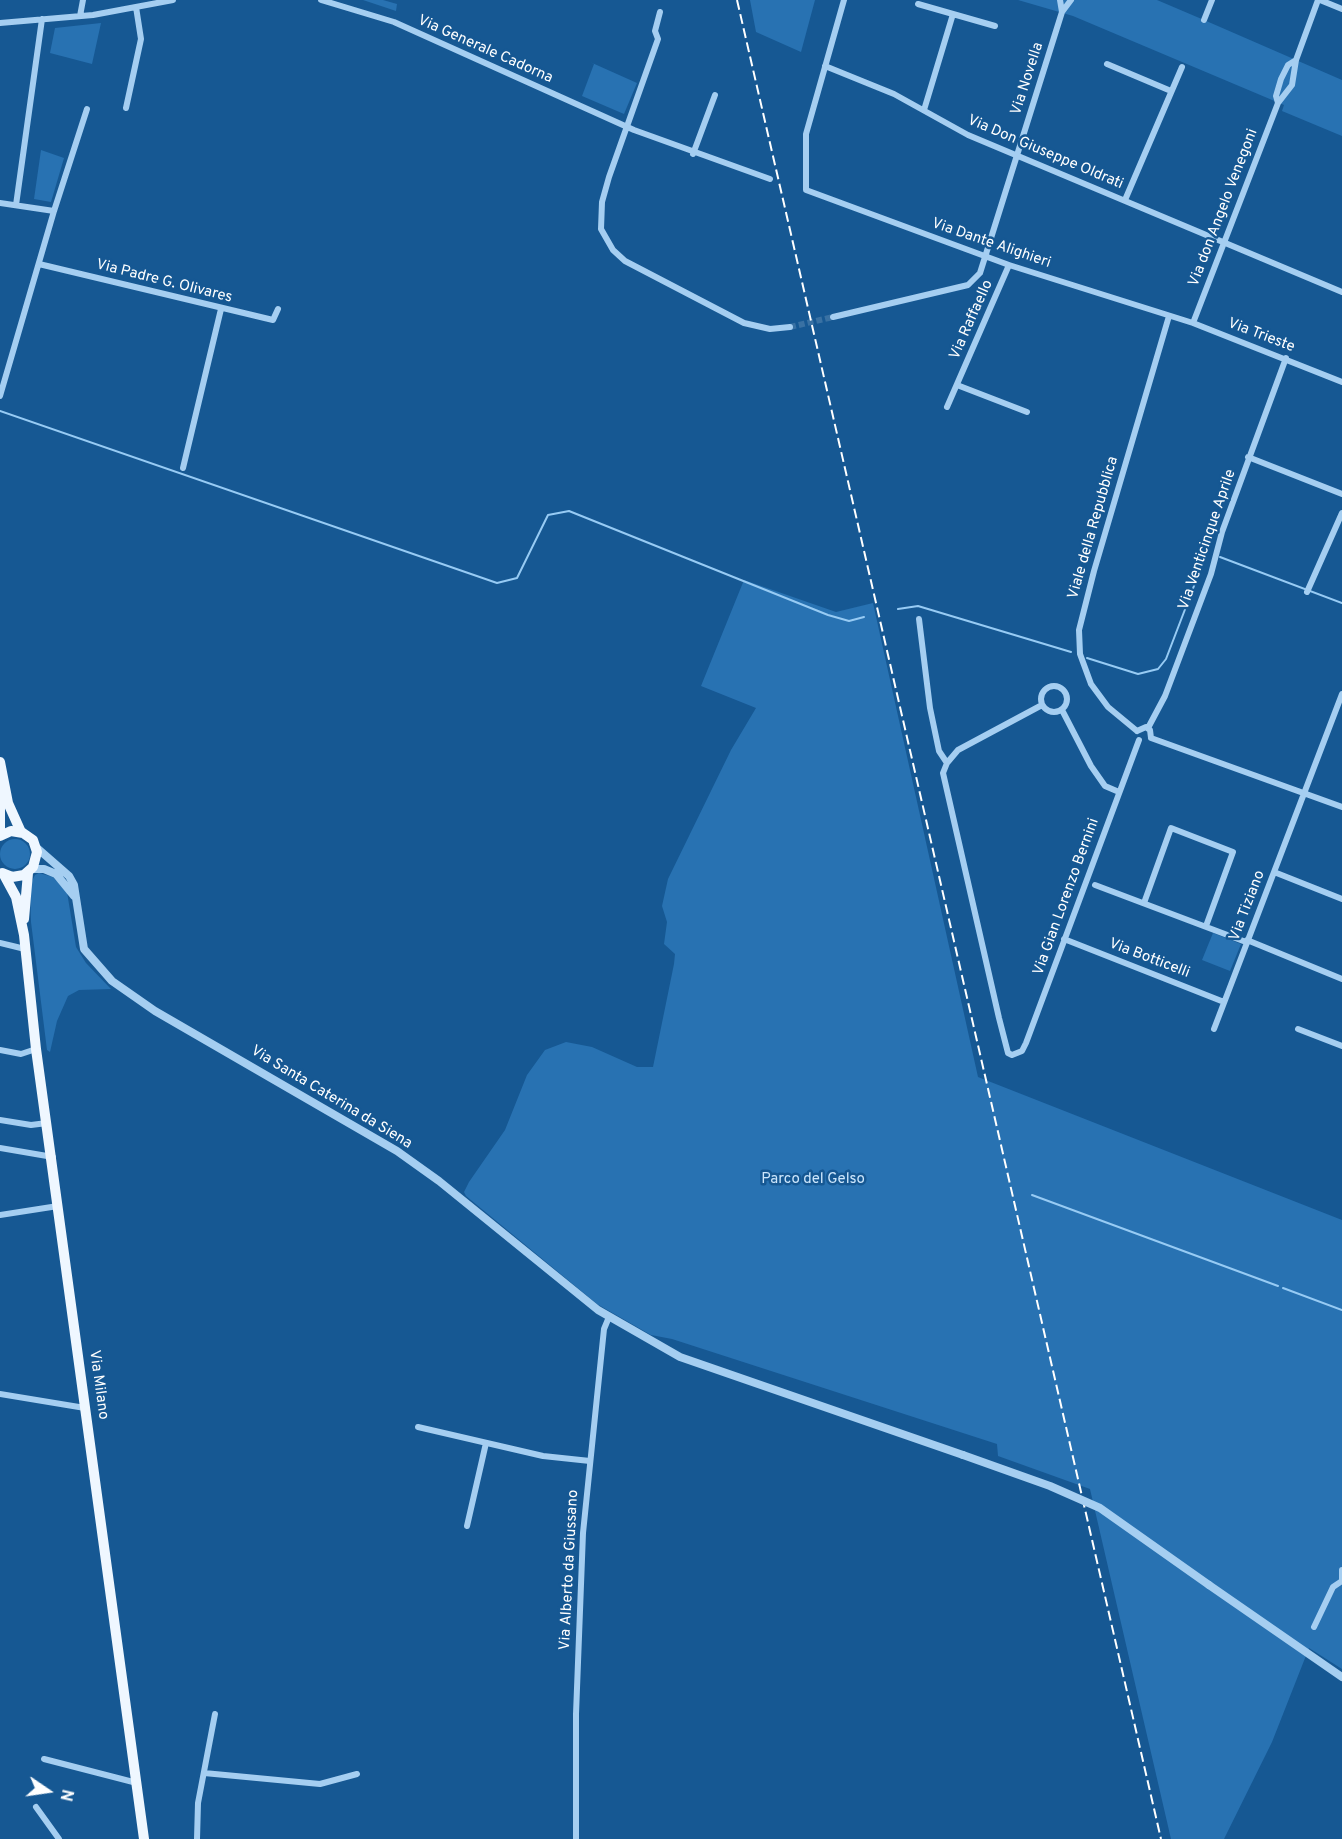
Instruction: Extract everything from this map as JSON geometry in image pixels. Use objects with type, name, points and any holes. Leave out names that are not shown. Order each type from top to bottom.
[{"type":"main road","points":[[0,762],[8,803],[21,832]]},
{"type":"main road","points":[[0,769],[0,835],[11,831],[21,832],[30,837],[37,848],[37,860],[30,871],[24,935]]},
{"type":"main road","points":[[2,874],[17,877],[30,871]]},
{"type":"main road","points":[[2,874],[15,897],[24,935]]},
{"type":"main road","name":"Via Milano","points":[[24,935],[36,1049],[48,1123],[144,1839]]},
{"type":"street","points":[[80,16],[83,0]]},
{"type":"street","points":[[0,23],[80,16],[173,0]]},
{"type":"street","name":"Via Generale Cadorna","points":[[321,0],[394,22],[628,127]]},
{"type":"street","points":[[825,66],[844,0]]},
{"type":"street","name":"Via Novella","points":[[1060,0],[1062,12]]},
{"type":"street","name":"Via Novella","points":[[833,317],[968,285],[980,273],[1062,12],[1071,0]]},
{"type":"street","points":[[1204,20],[1212,0]]},
{"type":"street","points":[[1319,0],[1342,9]]},
{"type":"street","name":"Via don Angelo Venegoni","points":[[1193,323],[1278,103],[1292,85],[1296,60],[1319,0]]},
{"type":"street","points":[[918,4],[994,26]]},
{"type":"street","points":[[126,108],[141,39],[136,7]]},
{"type":"street","points":[[660,12],[656,32],[658,39],[609,177],[600,214],[601,229],[613,250],[625,261],[744,323],[770,329],[790,327]]},
{"type":"street","points":[[924,110],[953,14]]},
{"type":"street","points":[[16,205],[42,19]]},
{"type":"street","name":"Via don Angelo Venegoni","points":[[1278,103],[1276,96],[1281,79],[1288,65],[1296,60]]},
{"type":"street","points":[[1107,64],[1172,91]]},
{"type":"street","name":"Via Don Giuseppe Oldrati","points":[[825,66],[894,94],[968,135],[1342,292]]},
{"type":"street","name":"Via Dante Alighieri","points":[[825,66],[806,134],[806,190],[1009,265],[1169,316]]},
{"type":"street","points":[[1125,200],[1182,67]]},
{"type":"street","points":[[693,153],[715,96]]},
{"type":"street","points":[[0,396],[54,211],[87,109]]},
{"type":"street","points":[[628,127],[693,153],[770,179]]},
{"type":"street","points":[[0,203],[54,211]]},
{"type":"street","name":"Via Padre G. Olivares","points":[[39,264],[273,320],[278,309]]},
{"type":"street","name":"Via Raffaello","points":[[947,407],[1009,265]]},
{"type":"street","points":[[183,468],[222,309]]},
{"type":"street","name":"Via Trieste","points":[[1169,316],[1286,358],[1342,382]]},
{"type":"street","name":"Viale della Repubblica","points":[[1137,731],[1108,707],[1091,684],[1080,654],[1079,630],[1094,571],[1169,316]]},
{"type":"street","name":"Via Venticinque Aprile","points":[[1148,728],[1165,696],[1211,574],[1215,551],[1286,358]]},
{"type":"street","points":[[957,384],[1028,412]]},
{"type":"street","points":[[1248,457],[1342,494]]},
{"type":"street","points":[[1308,590],[1342,513]]},
{"type":"street","points":[[919,619],[930,708],[939,751],[947,763],[958,750],[1042,705]]},
{"type":"street","points":[[1062,710],[1051,712],[1042,705],[1041,695],[1046,688],[1059,686],[1067,697],[1062,710],[1091,765],[1105,786],[1119,792]]},
{"type":"street","name":"Via Tiziano","points":[[1214,1029],[1342,694]]},
{"type":"street","points":[[1143,727],[1148,728],[1151,738],[1146,742],[1138,740],[1137,731],[1143,727]]},
{"type":"street","points":[[1151,738],[1342,807]]},
{"type":"street","name":"Via Gian Lorenzo Bernini","points":[[947,763],[943,773],[999,1018],[1008,1053],[1012,1055],[1022,1051],[1026,1043],[1138,740]]},
{"type":"street","points":[[1144,903],[1172,828],[1233,852],[1206,926]]},
{"type":"street","name":"Via Santa Caterina da Siena","points":[[37,848],[69,876],[76,899],[84,949],[104,973],[122,988],[155,1011],[397,1150],[609,1317]]},
{"type":"street","name":"Via Santa Caterina da Siena","points":[[30,871],[44,869],[56,874],[76,899]]},
{"type":"street","points":[[1274,872],[1342,899]]},
{"type":"street","points":[[1095,885],[1342,979]]},
{"type":"street","name":"Via Botticelli","points":[[1064,939],[1224,1002]]},
{"type":"street","points":[[0,943],[25,949]]},
{"type":"street","points":[[1298,1029],[1342,1046]]},
{"type":"street","points":[[0,1050],[21,1054],[36,1049]]},
{"type":"street","points":[[0,1120],[31,1125],[48,1123]]},
{"type":"street","points":[[0,1148],[52,1157]]},
{"type":"street","points":[[0,1215],[59,1206]]},
{"type":"street","points":[[609,1317],[680,1357],[1043,1483],[1100,1508],[1342,1677]]},
{"type":"street","name":"Via Alberto da Giussano","points":[[576,1839],[576,1714],[582,1544],[604,1329],[609,1317]]},
{"type":"street","points":[[0,1394],[86,1408]]},
{"type":"street","points":[[418,1427],[543,1456],[590,1461]]},
{"type":"street","points":[[467,1526],[486,1443]]},
{"type":"street","points":[[1314,1627],[1334,1587],[1342,1581],[1342,1570]]},
{"type":"street","points":[[197,1839],[198,1803],[215,1714]]},
{"type":"street","points":[[44,1759],[137,1784]]},
{"type":"street","points":[[204,1773],[320,1784],[357,1774]]},
{"type":"street","points":[[36,1807],[59,1839]]},
{"type":"green space","points":[[363,0],[383,0],[397,4],[396,11]]},
{"type":"green space","points":[[750,0],[815,0],[801,52],[756,32]]},
{"type":"green space","points":[[1018,0],[1157,0],[1342,80],[1342,136],[1282,111],[1284,105],[1073,16]]},
{"type":"green space","points":[[101,23],[92,64],[50,53],[55,28]]},
{"type":"green space","points":[[590,62],[637,83],[624,114],[582,96],[594,64]]},
{"type":"green space","points":[[41,150],[64,158],[51,202],[34,199]]},
{"type":"green space","name":"Parco del Gelso","points":[[744,580],[836,612],[873,603],[978,1077],[1342,1220],[1342,1669],[1309,1648],[1272,1742],[1224,1839],[1171,1839],[1090,1489],[998,1456],[997,1444],[672,1339],[651,1335],[597,1304],[464,1192],[505,1130],[527,1075],[545,1050],[566,1042],[592,1047],[637,1067],[653,1067],[675,954],[664,944],[667,922],[662,906],[668,879],[731,750],[756,708],[701,686]]},
{"type":"green space","points":[[15,839],[26,843],[30,854],[26,865],[15,869],[4,865],[0,854],[4,843]]},
{"type":"green space","points":[[39,873],[53,877],[67,892],[76,947],[86,963],[111,989],[79,990],[68,996],[57,1021],[50,1052],[47,1050],[31,922],[30,885],[35,875]]},
{"type":"green space","points":[[1213,933],[1241,944],[1230,971],[1202,960]]},
{"type":"waterway","points":[[0,411],[497,583],[517,578],[548,515],[569,511],[828,615],[849,621],[864,617]]},
{"type":"waterway","points":[[1220,557],[1342,603]]},
{"type":"waterway","points":[[1087,658],[1138,674],[1158,669],[1166,659],[1202,565]]},
{"type":"waterway","points":[[898,609],[918,606],[1071,652]]},
{"type":"waterway","points":[[1032,1195],[1278,1286]]},
{"type":"waterway","points":[[1283,1288],[1342,1310]]},
{"type":"tunnel","points":[[790,327],[833,317]]},
{"type":"railway","points":[[737,0],[1161,1839]]}]
